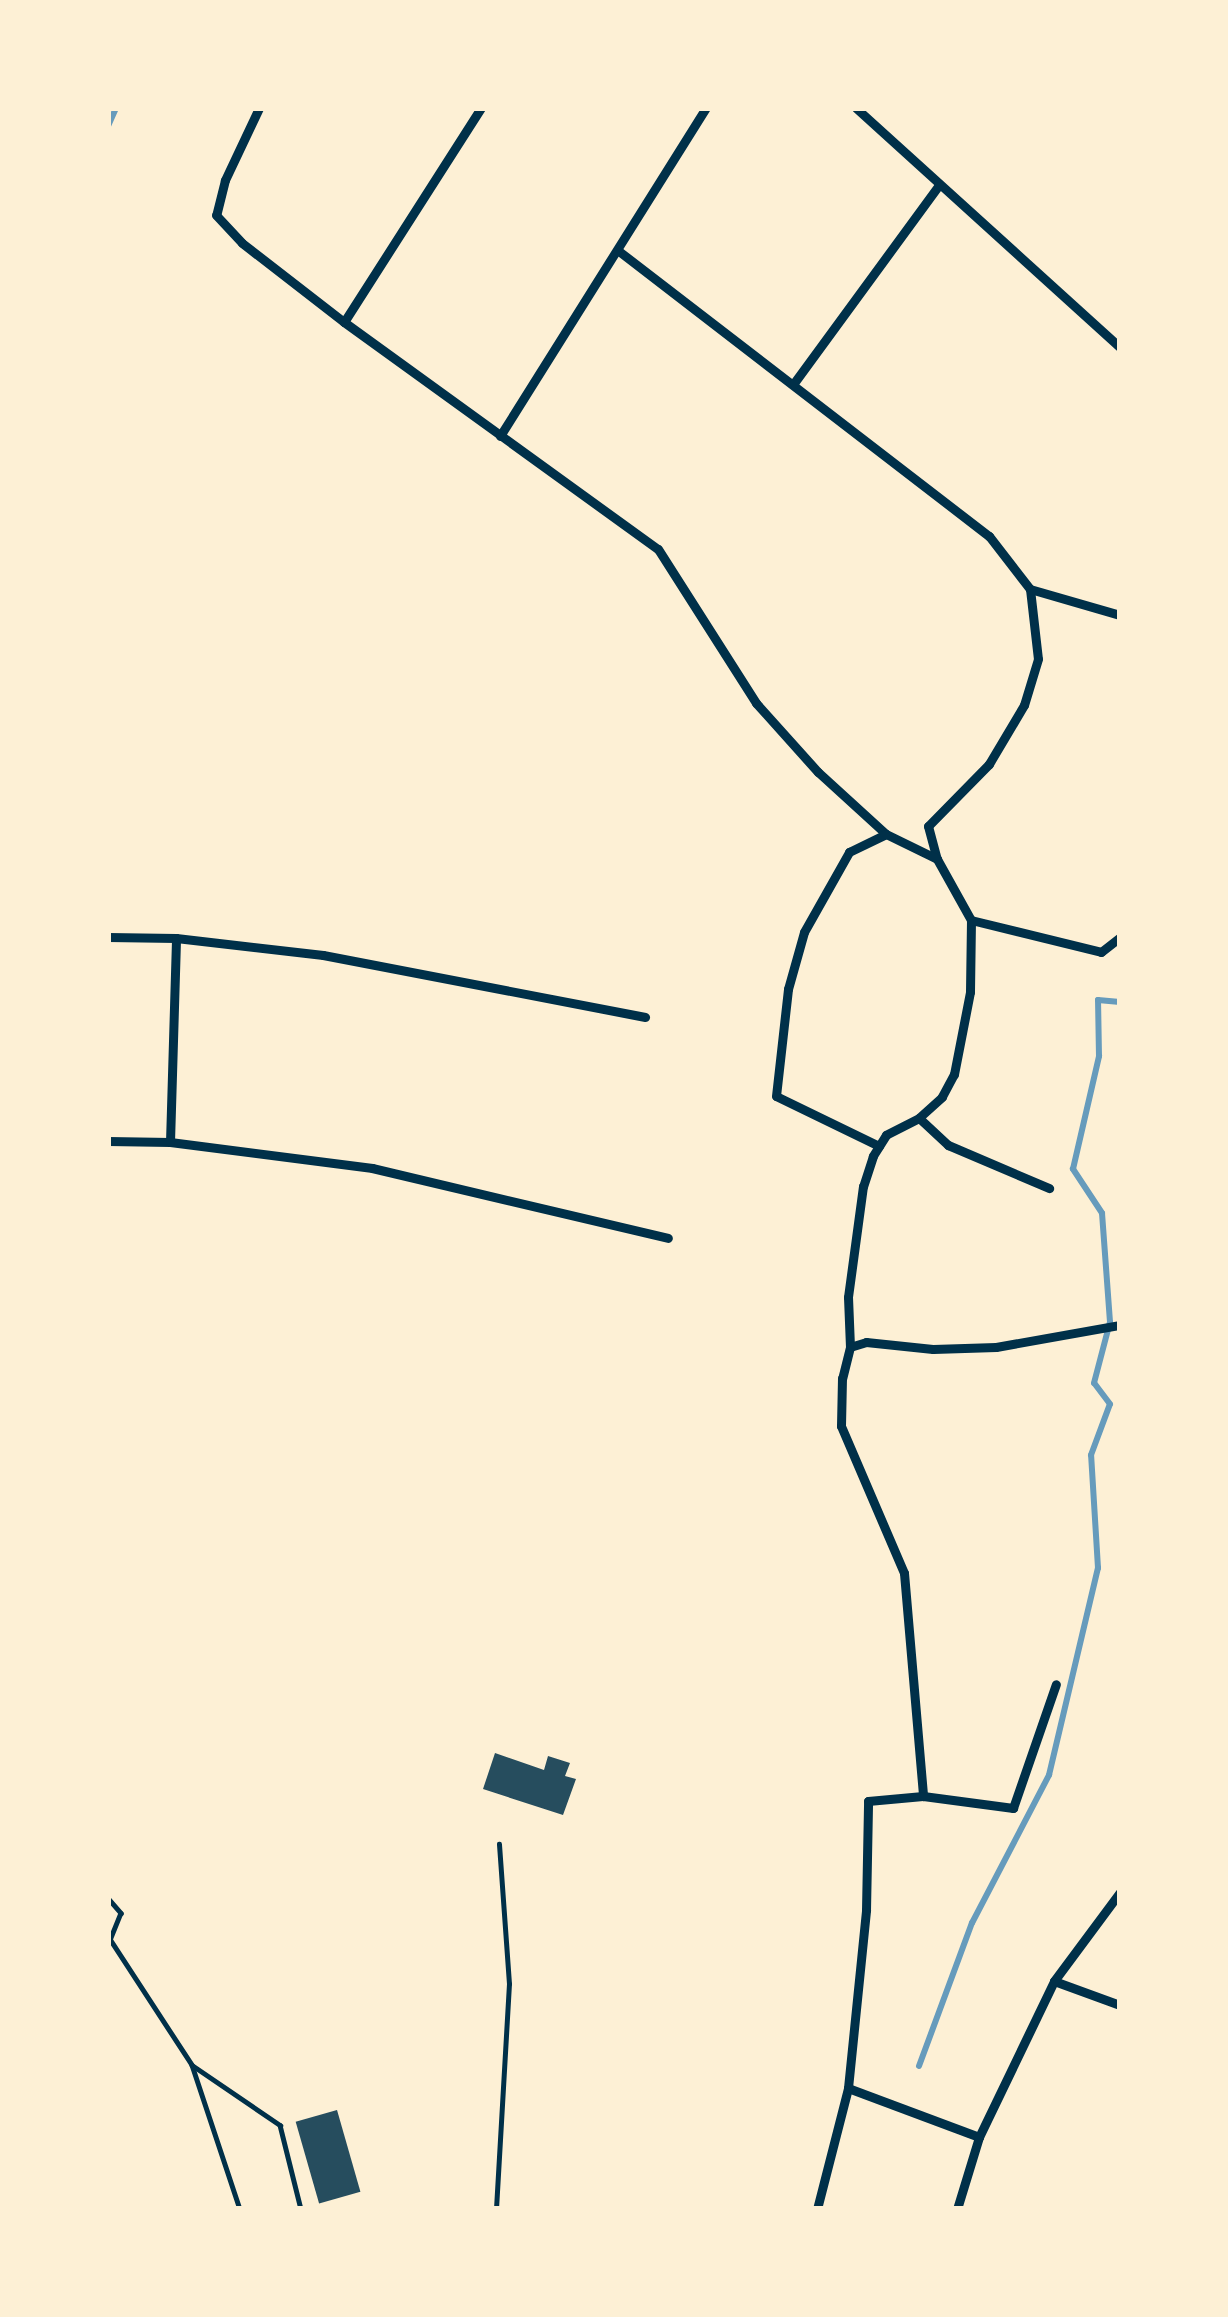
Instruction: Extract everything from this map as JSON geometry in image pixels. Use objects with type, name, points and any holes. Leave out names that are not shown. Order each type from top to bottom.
[{"type":"street","points":[[259,108],[225,180],[216,215],[242,243],[344,322],[658,549],[756,703],[818,772],[886,834],[937,859]]},
{"type":"street","points":[[344,322],[481,108]]},
{"type":"street","points":[[500,436],[620,252],[706,108]]},
{"type":"street","points":[[856,108],[1120,347]]},
{"type":"street","points":[[794,383],[938,186]]},
{"type":"street","points":[[620,252],[989,536],[1030,589],[1039,659],[1024,705],[988,764],[928,826],[937,859],[971,920],[970,992],[954,1074],[942,1096],[919,1118],[886,1135],[879,1146],[862,1186],[848,1297],[850,1347],[842,1378],[841,1426],[904,1573],[922,1796]]},
{"type":"street","points":[[1030,589],[1120,615]]},
{"type":"street","points":[[879,1146],[776,1096],[788,989],[804,932],[849,852],[886,834]]},
{"type":"street","points":[[971,920],[1101,952],[1120,937]]},
{"type":"street","points":[[108,937],[176,938],[323,955],[645,1017]]},
{"type":"street","points":[[170,1142],[176,938]]},
{"type":"street","points":[[919,1118],[947,1145],[1049,1188]]},
{"type":"street","points":[[108,1142],[170,1142],[372,1168],[668,1238]]},
{"type":"street","points":[[850,1347],[866,1342],[996,1347],[1120,1324]]},
{"type":"street","points":[[817,2209],[848,2088],[866,1910],[868,1801],[922,1796],[1013,1808],[1056,1684]]},
{"type":"street","points":[[957,2209],[979,2137],[1054,1981],[1120,1892]]},
{"type":"street","points":[[1054,1981],[1120,2005]]},
{"type":"street","points":[[848,2088],[979,2137]]},
{"type":"lane","points":[[496,2209],[509,1984],[499,1844]]},
{"type":"lane","points":[[108,1898],[121,1913],[109,1939],[191,2066],[240,2209]]},
{"type":"lane","points":[[191,2066],[280,2125],[301,2209]]},
{"type":"building","points":[[495,1753],[544,1770],[548,1756],[570,1763],[565,1776],[576,1779],[563,1815],[483,1789]]},
{"type":"building","points":[[337,2110],[360,2192],[319,2204],[296,2122]]},
{"type":"waterway","points":[[108,126],[116,108]]},
{"type":"waterway","points":[[108,145],[108,174]]},
{"type":"waterway","points":[[919,2066],[972,1923],[1049,1775],[1098,1568],[1091,1455],[1110,1404],[1094,1383],[1110,1322],[1102,1213],[1073,1169],[1099,1056],[1098,1000],[1120,1002]]}]
